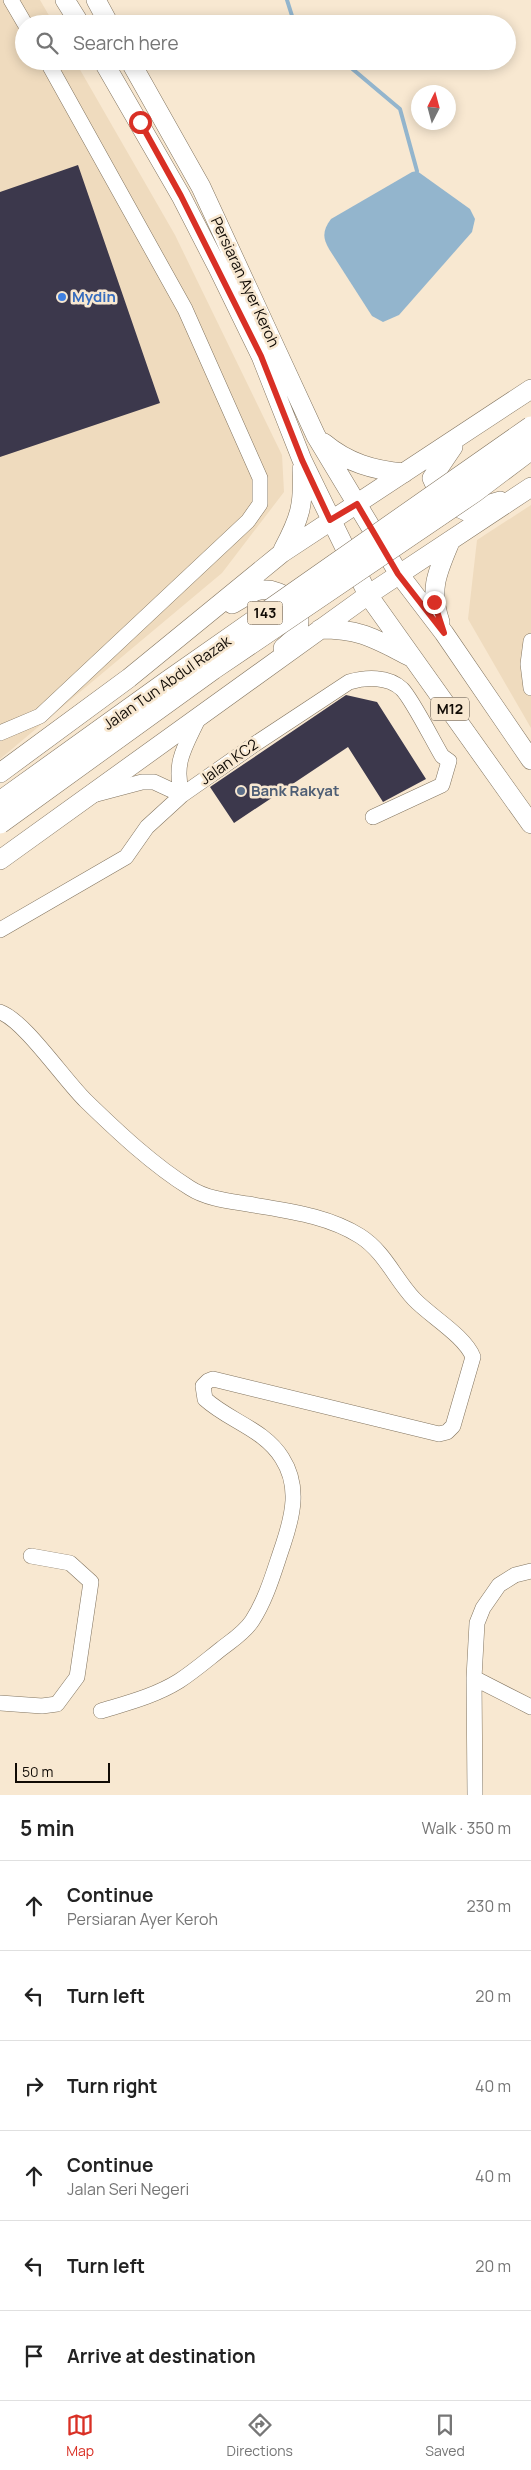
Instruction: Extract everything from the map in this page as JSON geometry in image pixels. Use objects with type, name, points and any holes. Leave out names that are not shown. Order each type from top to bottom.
[{"type":"highway","name":"Jalan Tun Abdul Razak","points":[[0,802],[167,682],[531,427]]},
{"type":"highway","name":"Jalan Tun Abdul Razak","points":[[0,823],[213,669],[474,492],[531,449]]},
{"type":"main road","points":[[65,0],[74,15]]},
{"type":"main road","points":[[96,0],[104,15]]},
{"type":"main road","name":"Persiaran Ayer Keroh","points":[[108,70],[168,171],[218,268],[261,356],[302,460],[330,520]]},
{"type":"main road","name":"Persiaran Ayer Keroh","points":[[135,70],[201,188],[316,436],[357,504]]},
{"type":"main road","points":[[0,773],[129,678],[282,553],[531,389]]},
{"type":"main road","points":[[464,434],[443,460],[432,478],[442,500],[466,511],[525,491]]},
{"type":"main road","points":[[316,436],[334,452],[356,464],[379,471],[404,473]]},
{"type":"main road","points":[[282,553],[300,513],[303,494],[302,460]]},
{"type":"main road","points":[[0,860],[368,595],[525,491]]},
{"type":"main road","name":"M12","points":[[357,504],[398,574],[444,633],[531,760]]},
{"type":"main road","name":"M12","points":[[330,520],[368,595],[531,824]]},
{"type":"main road","points":[[444,633],[434,602],[435,584],[450,542]]},
{"type":"main road","points":[[192,626],[259,590],[278,591],[294,602],[301,621],[296,636],[246,683]]},
{"type":"main road","points":[[320,629],[344,629],[363,633],[414,659]]},
{"type":"street","points":[[11,0],[20,15]]},
{"type":"street","points":[[0,733],[40,716],[248,521],[260,504],[260,478],[185,309],[52,70]]},
{"type":"street","points":[[531,641],[528,664],[531,688]]},
{"type":"street","name":"Jalan KC2","points":[[0,930],[126,857],[147,827],[182,795],[349,682],[362,678],[391,682],[402,689],[442,756],[449,762],[442,785],[373,817]]},
{"type":"street","points":[[182,795],[177,778],[178,762],[200,716]]},
{"type":"street","points":[[92,795],[142,782],[154,782],[182,795]]},
{"type":"street","points":[[0,1012],[18,1024],[86,1101],[162,1169],[193,1190],[232,1202],[324,1219],[360,1236],[384,1258],[414,1298],[466,1346],[473,1357],[453,1426],[447,1432],[438,1434],[213,1379],[208,1381],[203,1386],[205,1399],[258,1433],[282,1456],[292,1481],[294,1497],[290,1524],[265,1597],[250,1624],[241,1634],[179,1681],[149,1696],[101,1711]]},
{"type":"street","points":[[0,1703],[42,1706],[57,1704],[77,1677],[90,1582],[70,1564],[31,1556]]},
{"type":"street","points":[[475,1795],[474,1678],[477,1623],[483,1608],[499,1584],[515,1575],[531,1571]]},
{"type":"street","points":[[474,1678],[531,1707]]},
{"type":"shaded area","points":[[0,0],[40,0],[49,15],[15,15],[15,70],[80,70],[175,235],[282,455],[284,492],[222,573],[0,759]]},
{"type":"shaded area","points":[[531,505],[531,728],[468,619],[477,540]]},
{"type":"water","points":[[417,171],[470,209],[475,219],[472,232],[399,315],[383,322],[372,316],[329,249],[324,237],[325,230],[331,219],[412,172]]},
{"type":"building","name":"Mydin","points":[[78,165],[160,403],[0,457],[0,192]]},
{"type":"building","points":[[346,695],[377,702],[426,779],[383,802],[348,747],[234,823],[210,787]]},
{"type":"waterway","points":[[287,0],[292,15]]},
{"type":"waterway","points":[[354,70],[400,109],[417,171]]},
{"type":"place","name":"Mydin","points":[[62,297]]},
{"type":"place","name":"Bank Rakyat","points":[[241,791]]},
{"type":"route","points":[[140,122],[181,196],[261,356],[302,460],[330,520],[357,504],[398,574],[444,633],[434,602]]}]
